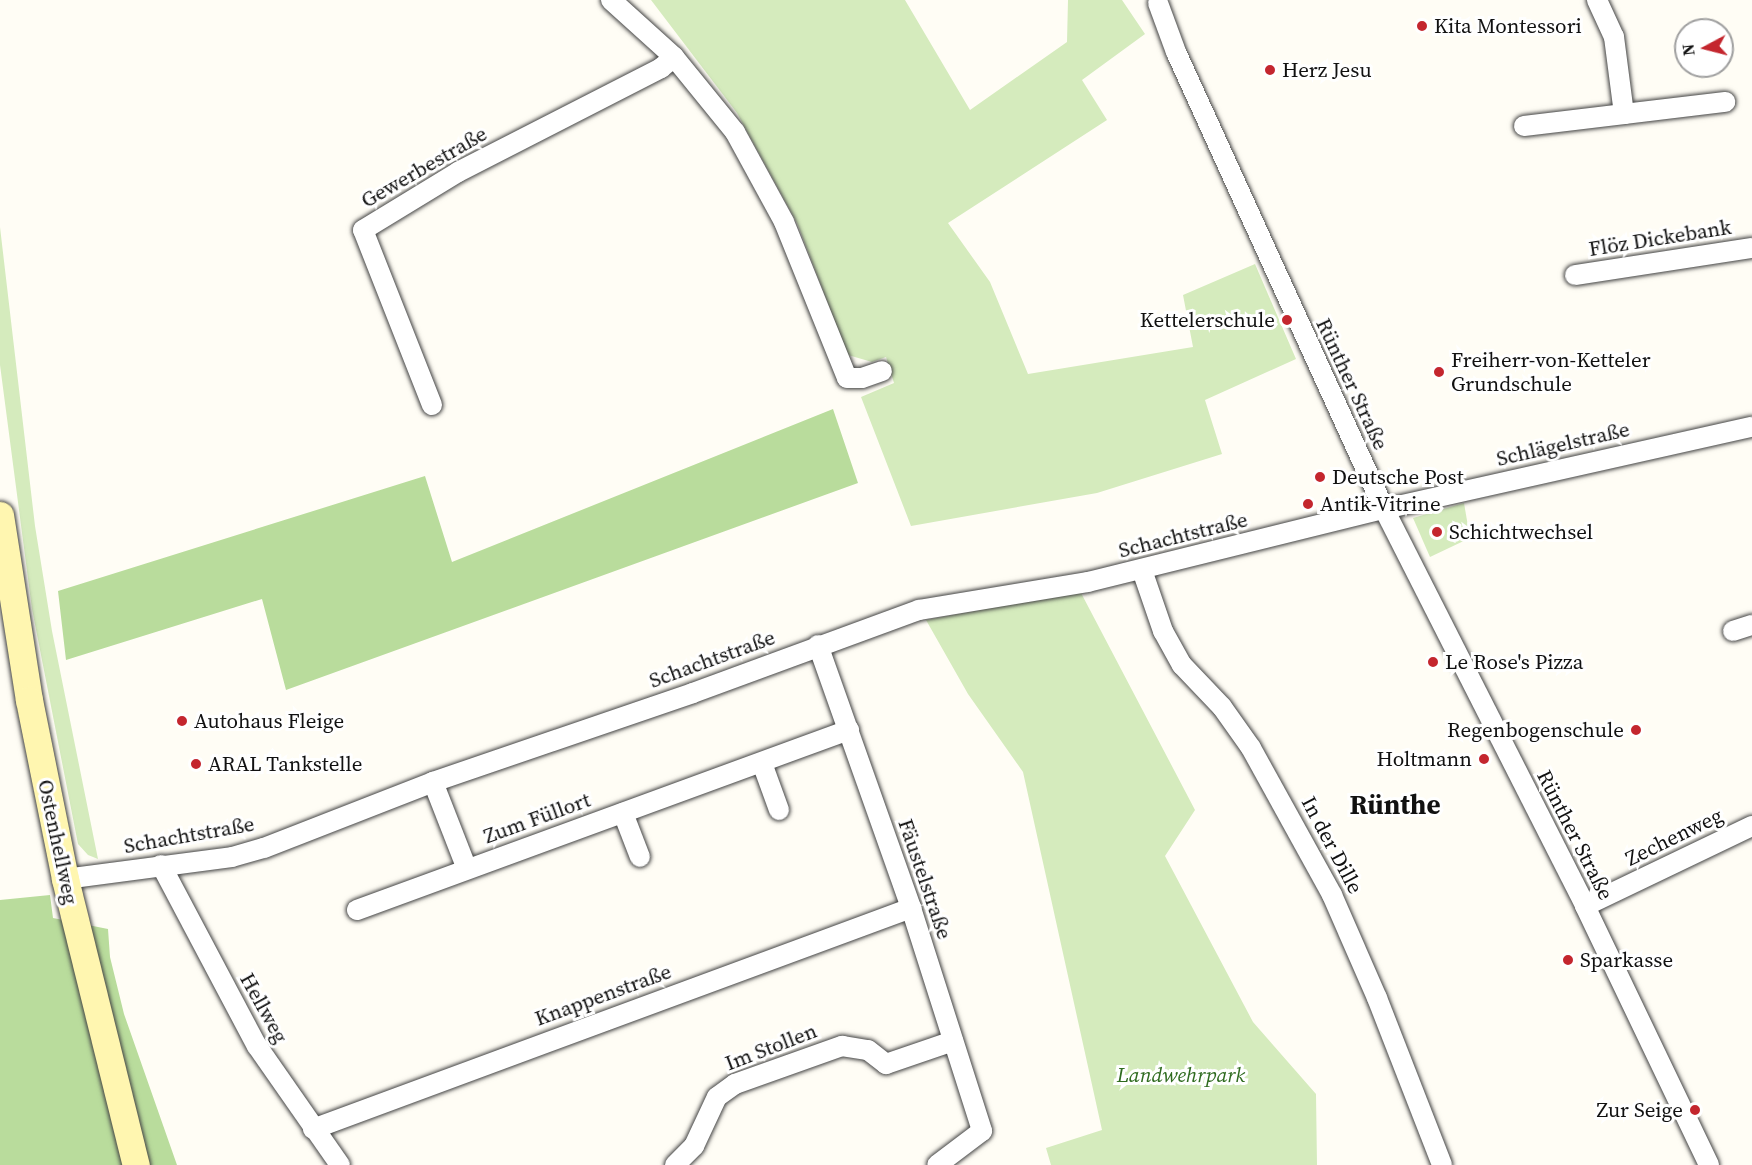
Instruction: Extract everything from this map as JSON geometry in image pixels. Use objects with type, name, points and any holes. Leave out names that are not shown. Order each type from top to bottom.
[{"type":"main road","name":"Ostenhellweg","points":[[0,515],[29,700],[65,879],[136,1165]]},
{"type":"street","points":[[611,0],[674,57],[740,142],[784,222],[847,378],[882,371]]},
{"type":"street","points":[[1597,0],[1614,37],[1624,114]]},
{"type":"street","name":"Rünther Straße","points":[[1156,1],[1310,351],[1384,509],[1585,906],[1709,1165]]},
{"type":"street","name":"Gewerbestraße","points":[[432,405],[363,230],[458,172],[661,68],[674,57]]},
{"type":"street","points":[[1524,126],[1725,102]]},
{"type":"street","name":"Flöz Dickebank","points":[[1575,276],[1752,248]]},
{"type":"street","name":"Schlägelstraße","points":[[1384,509],[1752,427]]},
{"type":"street","name":"Schachtstraße","points":[[65,879],[232,857],[264,848],[433,782],[693,693],[818,645],[919,610],[1142,570],[1384,509]]},
{"type":"street","name":"In der Dille","points":[[1142,570],[1163,631],[1182,664],[1221,707],[1251,748],[1332,895],[1377,998],[1442,1165]]},
{"type":"street","points":[[1733,631],[1752,625]]},
{"type":"street","name":"Fäustelstraße","points":[[818,645],[911,908],[982,1131],[937,1165]]},
{"type":"street","name":"Zum Füllort","points":[[357,910],[762,763],[849,729]]},
{"type":"street","points":[[762,763],[779,810]]},
{"type":"street","name":"Zum Füllort","points":[[433,782],[467,869]]},
{"type":"street","name":"Zum Füllort","points":[[623,813],[640,857]]},
{"type":"street","name":"Zechenweg","points":[[1585,906],[1751,828]]},
{"type":"street","name":"Hellweg","points":[[161,865],[257,1046],[340,1165]]},
{"type":"street","name":"Knappenstraße","points":[[313,1129],[911,908]]},
{"type":"street","name":"Im Stollen","points":[[675,1165],[694,1146],[717,1097],[735,1084],[842,1046],[868,1050],[886,1064],[953,1041]]},
{"type":"green space","points":[[651,0],[905,0],[970,110],[1067,42],[1068,0],[1122,0],[1145,34],[1082,80],[1107,120],[948,223],[990,282],[1028,374],[1193,347],[1183,295],[1255,264],[1296,359],[1205,400],[1222,454],[1097,493],[911,526],[861,397],[894,383],[886,357],[872,362],[848,355],[797,223],[737,113]]},
{"type":"green space","points":[[0,227],[35,526],[52,631],[98,859],[88,855],[78,844],[32,609],[0,365]]},
{"type":"green space","points":[[833,409],[858,483],[286,690],[262,599],[66,660],[58,591],[425,476],[452,562]]},
{"type":"green space","points":[[1464,503],[1470,538],[1430,557],[1413,518]]},
{"type":"green space","name":"Landwehrpark","points":[[1080,591],[1195,810],[1165,856],[1253,1022],[1316,1094],[1317,1165],[1051,1165],[1046,1148],[1102,1130],[1023,772],[968,694],[926,620]]},
{"type":"green space","points":[[50,895],[53,918],[108,929],[110,957],[124,1014],[177,1165],[0,1165],[0,900]]},
{"type":"place","name":"Kita Montessori","points":[[1422,26]]},
{"type":"place","name":"Herz Jesu","points":[[1270,70]]},
{"type":"place","name":"Kettelerschule","points":[[1287,320]]},
{"type":"place","name":"Freiherr-von-Ketteler Grundschule","points":[[1439,372]]},
{"type":"place","name":"Deutsche Post","points":[[1320,477]]},
{"type":"place","name":"Antik-Vitrine","points":[[1308,504]]},
{"type":"place","name":"Schichtwechsel","points":[[1437,532]]},
{"type":"place","name":"Le Rose's Pizza","points":[[1433,662]]},
{"type":"place","name":"Autohaus Fleige","points":[[182,721]]},
{"type":"place","name":"Regenbogenschule","points":[[1636,730]]},
{"type":"place","name":"Holtmann","points":[[1484,759]]},
{"type":"place","name":"ARAL Tankstelle","points":[[196,764]]},
{"type":"place","name":"Sparkasse","points":[[1568,960]]},
{"type":"place","name":"Zur Seige","points":[[1695,1110]]},
{"type":"district","name":"Rünthe","points":[[1395,805]]}]
